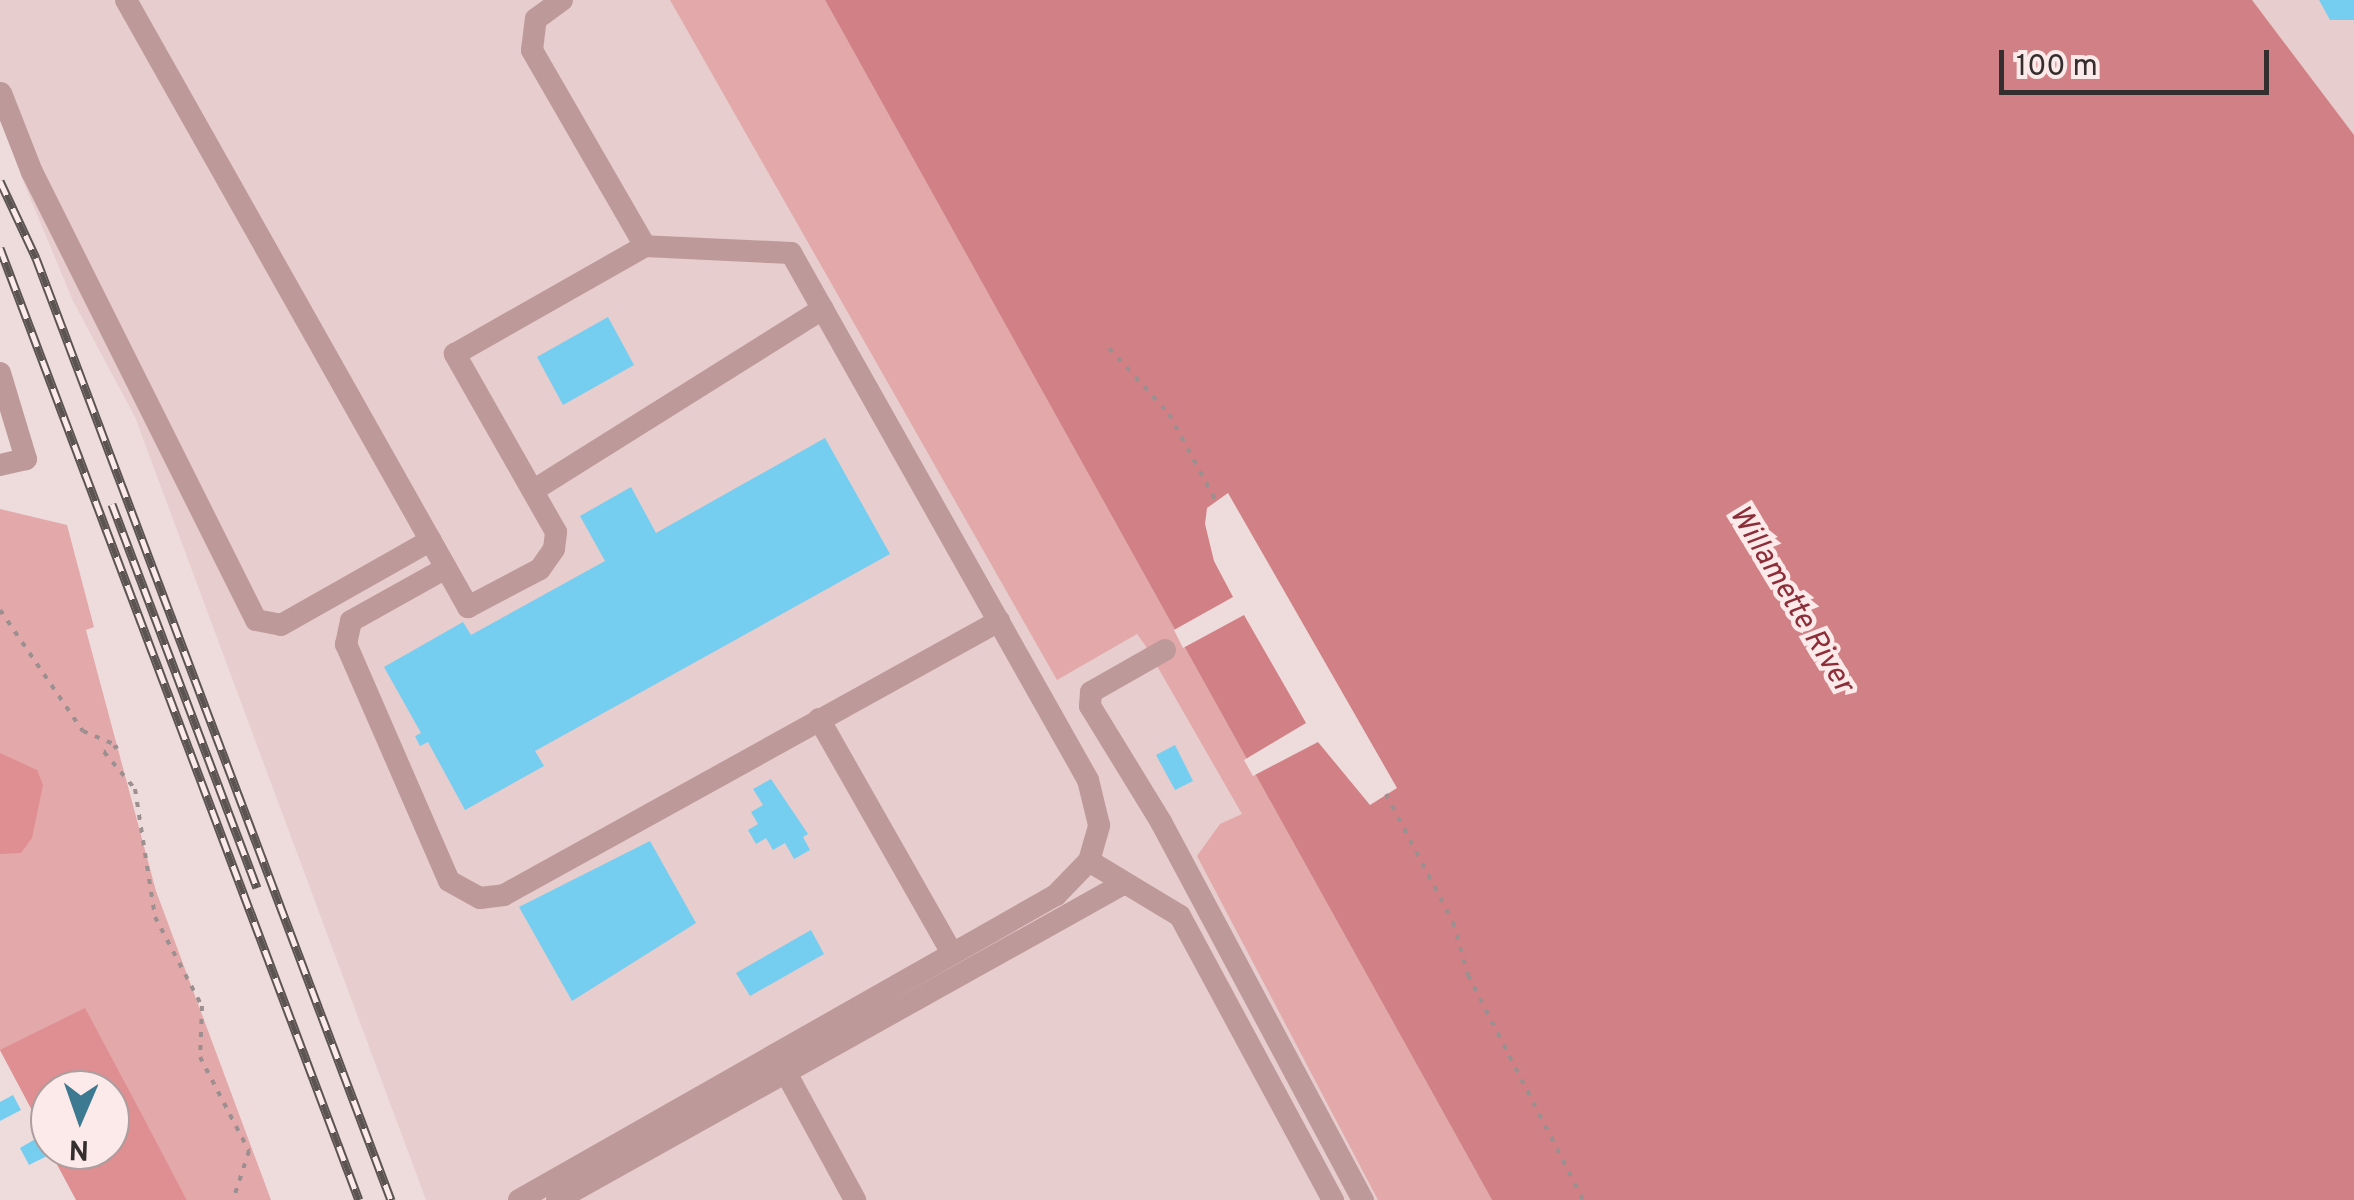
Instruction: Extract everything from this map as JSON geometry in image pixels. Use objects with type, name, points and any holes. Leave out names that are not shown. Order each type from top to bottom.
[{"type":"lane","points":[[126,0],[468,608],[540,568],[554,549],[556,532],[455,354],[645,246],[791,253],[1095,794],[1099,825],[1089,861],[1056,895],[952,953],[557,1200]]},
{"type":"lane","points":[[562,0],[536,19],[532,50],[645,246]]},
{"type":"lane","points":[[1,93],[32,172],[256,620],[281,624],[430,540]]},
{"type":"lane","points":[[534,490],[823,310]]},
{"type":"lane","points":[[0,373],[26,459],[0,465]]},
{"type":"lane","points":[[446,568],[350,621],[346,644],[435,855],[448,881],[469,896],[504,895],[999,622]]},
{"type":"lane","points":[[1165,650],[1091,692],[1090,706],[1161,822],[1362,1200]]},
{"type":"lane","points":[[819,719],[952,953]]},
{"type":"lane","points":[[1089,861],[1180,916],[1333,1200]]},
{"type":"lane","points":[[520,1200],[1125,883]]},
{"type":"lane","points":[[780,1062],[855,1200]]},
{"type":"path","points":[[1110,348],[1170,414],[1215,500]]},
{"type":"path","points":[[0,610],[83,731],[118,746],[104,752],[134,789],[154,917],[202,1006],[200,1058],[249,1152],[232,1200]]},
{"type":"path","points":[[1386,794],[1453,922],[1468,975],[1583,1200]]},
{"type":"shaded area","points":[[0,0],[825,0],[1492,1200],[426,1200],[135,417],[73,301],[21,176],[0,115]]},
{"type":"shaded area","points":[[670,0],[825,0],[1492,1200],[1378,1200],[1197,856],[1220,824],[1242,814],[1145,645],[1137,634],[1057,680]]},
{"type":"shaded area","points":[[2252,0],[2354,0],[2354,135],[2286,53]]},
{"type":"shaded area","points":[[0,509],[67,525],[94,627],[86,630],[156,891],[271,1200],[187,1200],[140,1112],[130,1105],[130,1070],[30,1070],[30,1106],[0,1050]]},
{"type":"shaded area","points":[[0,753],[37,770],[43,785],[32,838],[21,853],[0,854]]},
{"type":"shaded area","points":[[85,1008],[118,1070],[30,1070],[30,1106],[0,1050]]},
{"type":"shaded area","points":[[130,1093],[187,1200],[76,1200],[60,1170],[130,1170]]},
{"type":"water","name":"Willamette River","points":[[825,0],[2252,0],[2354,135],[2354,1200],[1492,1200]]},
{"type":"pier","points":[[1228,493],[1397,788],[1370,805],[1318,742],[1253,776],[1244,760],[1306,723],[1244,615],[1183,648],[1174,630],[1233,597],[1214,561],[1205,524],[1207,508]]},
{"type":"building","points":[[2319,0],[2354,0],[2354,20],[2330,20]]},
{"type":"building","points":[[608,317],[634,365],[563,405],[537,357]]},
{"type":"building","points":[[825,438],[890,554],[535,751],[544,766],[465,810],[428,742],[420,746],[415,736],[421,733],[384,667],[463,622],[471,635],[605,561],[580,516],[631,487],[656,533]]},
{"type":"building","points":[[1175,745],[1193,781],[1175,790],[1156,755]]},
{"type":"building","points":[[771,779],[808,834],[803,837],[810,850],[794,859],[785,843],[773,850],[766,838],[756,844],[748,830],[758,824],[751,812],[763,805],[753,789]]},
{"type":"building","points":[[650,841],[696,923],[572,1001],[519,907]]},
{"type":"building","points":[[811,930],[824,954],[750,996],[736,973]]},
{"type":"building","points":[[13,1095],[21,1110],[0,1121],[0,1102]]},
{"type":"building","points":[[30,1142],[30,1164],[29,1165],[20,1148]]},
{"type":"railway","points":[[0,181],[36,258],[391,1200]]},
{"type":"railway","points":[[0,248],[359,1200]]},
{"type":"railway","points":[[112,504],[257,887]]}]
